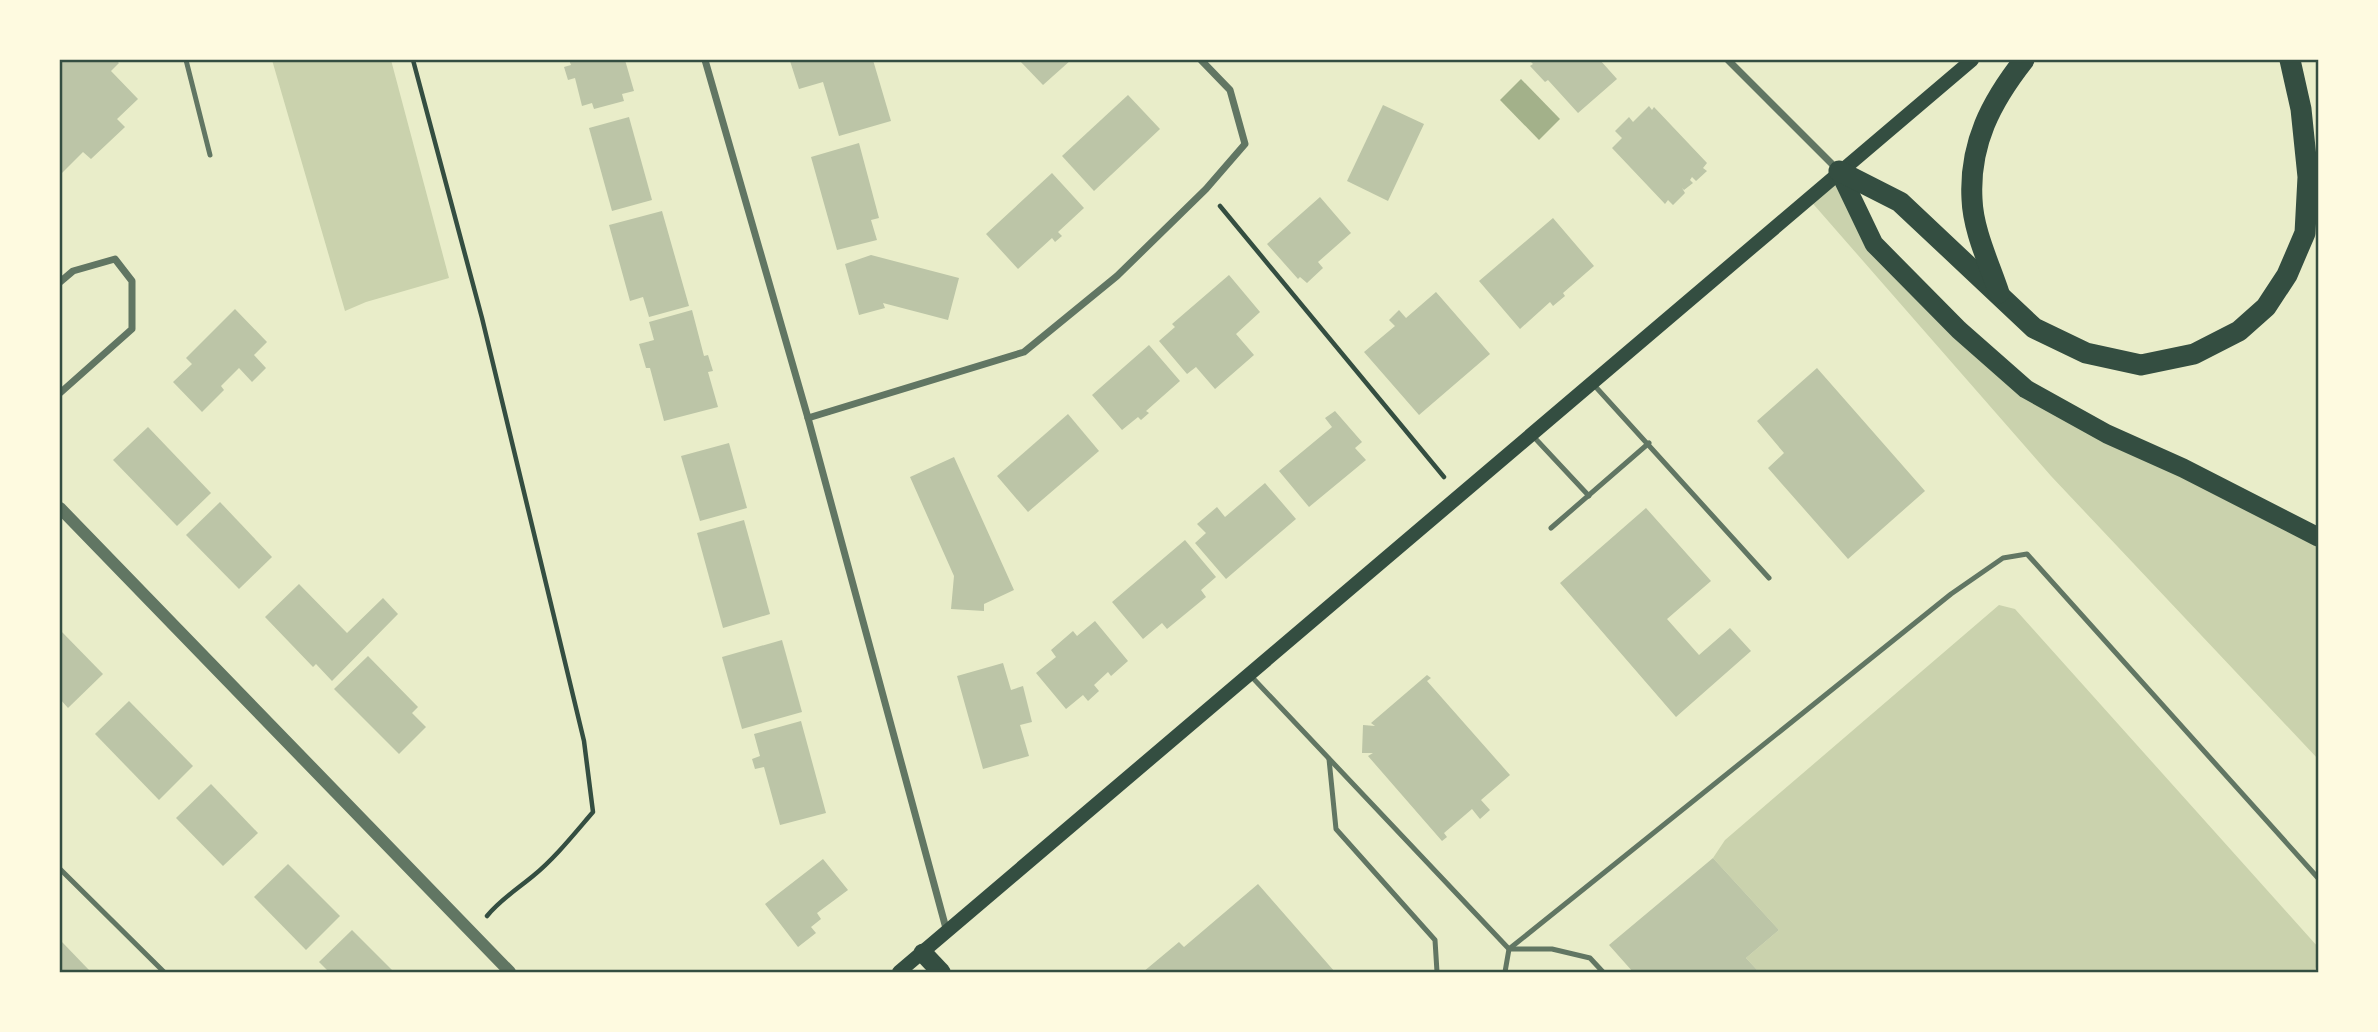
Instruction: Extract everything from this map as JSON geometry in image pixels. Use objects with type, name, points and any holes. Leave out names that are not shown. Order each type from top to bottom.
[{"type":"highway","points":[[2000,295],[1979,236],[1972,200],[1973,159],[1987,114],[2007,81],[2024,60]]},
{"type":"highway","points":[[1839,171],[1900,202],[2034,328],[2086,353],[2141,365],[2194,354],[2239,331],[2266,307],[2287,275],[2305,233],[2308,177],[2301,109],[2290,60]]},
{"type":"highway","points":[[1839,171],[1874,244],[1959,330],[2026,389],[2107,434],[2183,468],[2319,537]]},
{"type":"highway","points":[[923,953],[941,972]]},
{"type":"main road","points":[[899,972],[1972,60]]},
{"type":"street","points":[[705,60],[808,418],[947,933]]},
{"type":"street","points":[[808,418],[1024,352],[1117,276],[1206,189],[1245,144],[1230,90],[1201,60]]},
{"type":"street","points":[[1728,60],[1839,171]]},
{"type":"street","points":[[60,282],[73,271],[115,259],[132,281],[132,329],[60,393]]},
{"type":"street","points":[[60,508],[510,972]]},
{"type":"lane","points":[[186,60],[210,155]]},
{"type":"lane","points":[[1591,383],[1649,443],[1769,578]]},
{"type":"lane","points":[[1531,434],[1589,496]]},
{"type":"lane","points":[[1551,528],[1649,443]]},
{"type":"lane","points":[[1505,972],[1509,949],[1951,594],[2003,558],[2027,554],[2319,878]]},
{"type":"lane","points":[[1250,675],[1509,949],[1552,949],[1590,958],[1603,972]]},
{"type":"lane","points":[[1329,759],[1336,829],[1435,940],[1437,972]]},
{"type":"lane","points":[[60,869],[164,972]]},
{"type":"path","points":[[414,60],[485,331],[581,728],[593,812],[570,840],[533,876],[499,901],[473,935]]},
{"type":"path","points":[[1206,189],[1459,495]]},
{"type":"shaded area","points":[[272,60],[391,60],[449,278],[366,302],[345,311]]},
{"type":"shaded area","points":[[1521,79],[1560,119],[1539,140],[1500,100]]},
{"type":"shaded area","points":[[1839,171],[1874,244],[2026,389],[2318,537],[2318,759],[2051,476],[1808,198]]},
{"type":"shaded area","points":[[1999,605],[2015,609],[2318,947],[2318,962],[2314,972],[1759,972],[1746,958],[1779,930],[1713,858],[1725,840]]},
{"type":"building","points":[[60,60],[116,60],[119,63],[111,71],[138,99],[117,119],[125,127],[91,159],[83,152],[60,175]]},
{"type":"building","points":[[569,60],[625,60],[634,91],[622,94],[624,101],[594,109],[592,103],[582,106],[575,78],[568,80],[564,67],[571,65]]},
{"type":"building","points":[[873,60],[891,121],[839,136],[823,82],[799,89],[790,61]]},
{"type":"building","points":[[1019,60],[1071,60],[1043,85]]},
{"type":"building","points":[[1529,60],[1600,60],[1617,79],[1578,113],[1548,80],[1545,82],[1530,66],[1533,64]]},
{"type":"building","points":[[1128,95],[1160,129],[1094,191],[1062,156]]},
{"type":"building","points":[[1383,105],[1424,124],[1388,201],[1347,181]]},
{"type":"building","points":[[1649,106],[1652,110],[1654,107],[1707,163],[1703,168],[1707,171],[1696,181],[1692,177],[1690,180],[1693,183],[1684,190],[1682,188],[1685,193],[1673,205],[1668,200],[1665,204],[1612,148],[1622,138],[1615,131],[1629,117],[1633,122]]},
{"type":"building","points":[[629,117],[652,200],[612,211],[589,128]]},
{"type":"building","points":[[859,143],[879,218],[871,220],[877,240],[837,250],[811,157]]},
{"type":"building","points":[[1052,173],[1084,208],[1058,232],[1062,236],[1055,242],[1052,238],[1018,269],[986,234]]},
{"type":"building","points":[[1320,197],[1351,233],[1318,262],[1323,268],[1307,283],[1300,277],[1298,279],[1267,244]]},
{"type":"building","points":[[662,211],[689,306],[649,317],[643,297],[630,301],[609,225]]},
{"type":"building","points":[[1553,218],[1594,266],[1563,293],[1565,296],[1553,306],[1550,302],[1520,329],[1479,281]]},
{"type":"building","points":[[871,255],[959,278],[948,320],[883,303],[885,308],[859,315],[845,264]]},
{"type":"building","points":[[1229,275],[1260,312],[1236,334],[1254,355],[1215,389],[1196,367],[1187,374],[1159,341],[1175,327],[1172,324]]},
{"type":"building","points":[[1436,292],[1490,354],[1419,415],[1364,352],[1395,326],[1389,320],[1399,310],[1406,318]]},
{"type":"building","points":[[235,309],[267,342],[254,355],[266,368],[252,382],[239,368],[221,386],[224,390],[202,412],[173,382],[192,364],[186,358]]},
{"type":"building","points":[[692,310],[704,356],[708,355],[713,371],[708,372],[718,407],[664,421],[650,368],[646,368],[639,344],[654,340],[649,322]]},
{"type":"building","points":[[1149,345],[1180,381],[1146,411],[1149,413],[1141,420],[1138,417],[1122,430],[1092,395]]},
{"type":"building","points":[[1817,368],[1925,491],[1848,559],[1768,468],[1784,453],[1757,421]]},
{"type":"building","points":[[1335,411],[1362,442],[1355,448],[1366,460],[1309,507],[1279,471],[1332,427],[1325,418]]},
{"type":"building","points":[[1068,414],[1099,451],[1028,512],[997,476]]},
{"type":"building","points":[[148,427],[211,493],[177,526],[113,460]]},
{"type":"building","points":[[729,443],[747,508],[700,521],[681,456]]},
{"type":"building","points":[[954,457],[1014,590],[984,604],[984,611],[951,609],[954,576],[910,477]]},
{"type":"building","points":[[1265,483],[1296,519],[1226,579],[1195,543],[1206,533],[1197,524],[1217,507],[1225,517]]},
{"type":"building","points":[[220,502],[272,557],[239,589],[186,535]]},
{"type":"building","points":[[1646,508],[1711,581],[1667,619],[1699,655],[1730,628],[1751,651],[1676,717],[1560,583]]},
{"type":"building","points":[[744,520],[770,614],[723,628],[697,533]]},
{"type":"building","points":[[1185,540],[1216,577],[1201,590],[1206,597],[1167,629],[1162,623],[1143,639],[1112,602]]},
{"type":"building","points":[[299,584],[347,633],[383,598],[398,614],[332,681],[316,664],[313,667],[265,617]]},
{"type":"building","points":[[1095,621],[1128,661],[1111,676],[1108,672],[1094,685],[1099,691],[1088,701],[1083,695],[1066,709],[1036,673],[1056,657],[1051,650],[1073,631],[1077,636]]},
{"type":"building","points":[[60,630],[103,674],[68,708],[60,699]]},
{"type":"building","points":[[782,640],[802,712],[742,729],[722,657]]},
{"type":"building","points":[[368,656],[418,707],[412,713],[426,727],[399,754],[334,689]]},
{"type":"building","points":[[1003,663],[1011,690],[1023,686],[1032,722],[1020,725],[1029,756],[983,769],[957,676]]},
{"type":"building","points":[[1427,675],[1431,678],[1427,681],[1510,775],[1481,800],[1490,810],[1480,819],[1472,809],[1444,833],[1447,837],[1442,841],[1368,756],[1373,753],[1362,753],[1363,725],[1375,726],[1371,723]]},
{"type":"building","points":[[129,701],[193,766],[159,800],[95,734]]},
{"type":"building","points":[[801,721],[826,813],[780,825],[764,767],[755,769],[752,759],[760,756],[754,734]]},
{"type":"building","points":[[211,784],[258,833],[223,866],[176,818]]},
{"type":"building","points":[[1713,858],[1779,930],[1746,958],[1759,972],[1633,972],[1609,945]]},
{"type":"building","points":[[823,859],[848,890],[817,913],[821,919],[811,927],[816,933],[798,947],[765,904]]},
{"type":"building","points":[[288,864],[340,916],[306,950],[254,897]]},
{"type":"building","points":[[1258,884],[1335,972],[1143,972],[1179,942],[1184,947]]},
{"type":"building","points":[[352,930],[394,972],[329,972],[319,962]]},
{"type":"building","points":[[62,942],[89,970],[87,972],[60,972]]}]
